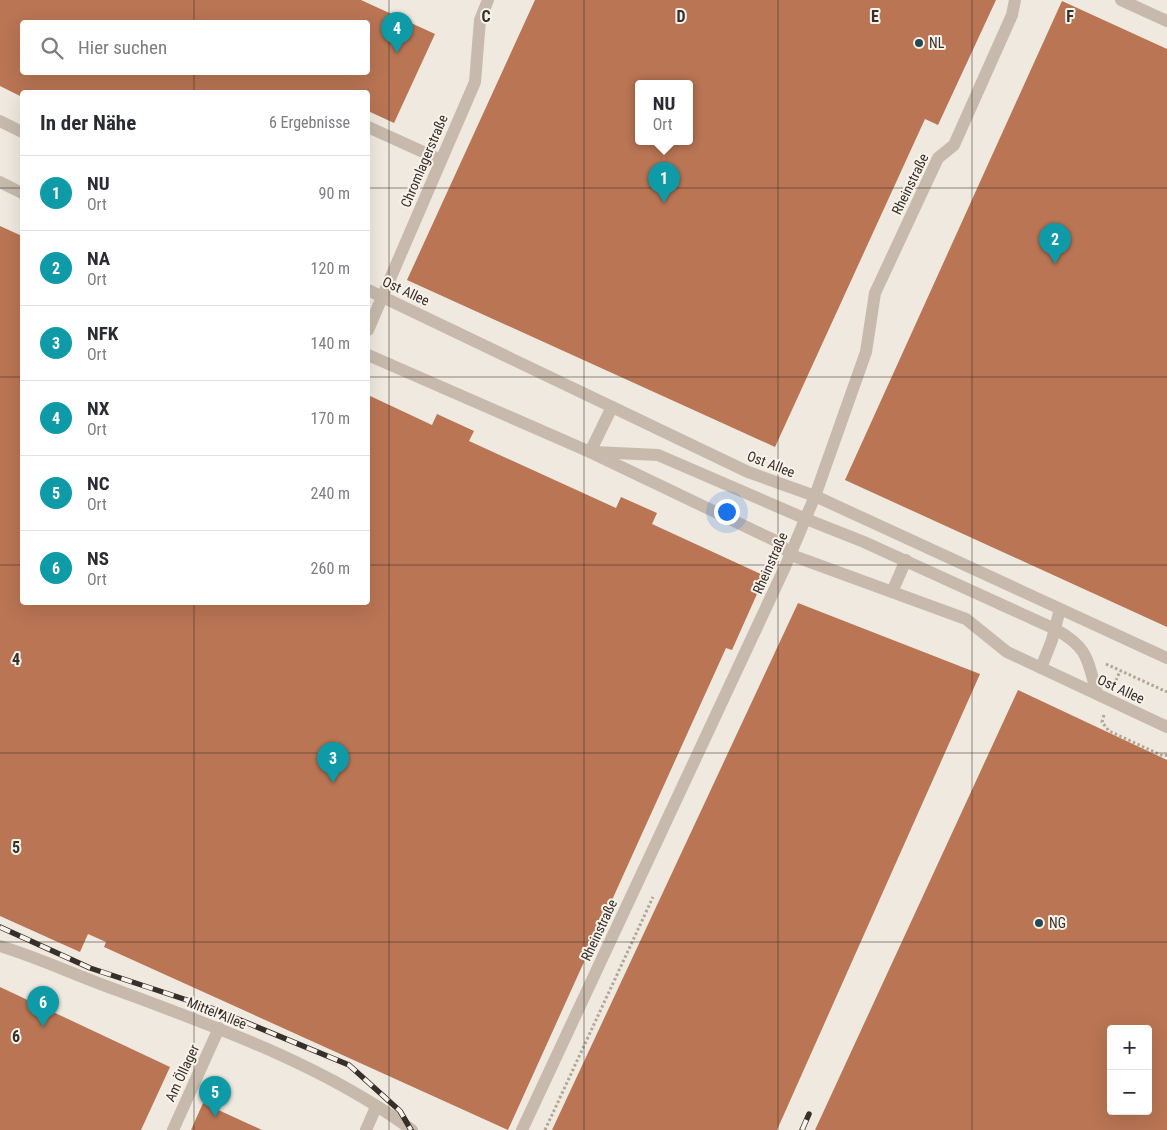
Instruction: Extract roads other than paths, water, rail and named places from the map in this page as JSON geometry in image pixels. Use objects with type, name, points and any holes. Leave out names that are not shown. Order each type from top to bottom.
[{"type":"lane","name":"Chromlagerstraße","points":[[370,325],[475,82],[480,20],[488,0]]},
{"type":"lane","name":"Rheinstraße","points":[[522,1130],[791,555],[815,496],[866,352],[874,293],[938,158],[954,145],[1012,15],[1015,0]]},
{"type":"lane","points":[[1121,0],[1167,21]]},
{"type":"lane","points":[[0,122],[20,131]]},
{"type":"lane","points":[[370,128],[441,160]]},
{"type":"lane","points":[[0,182],[20,192]]},
{"type":"lane","name":"Ost Allee","points":[[370,291],[748,472],[815,496],[1167,658]]},
{"type":"lane","points":[[370,356],[590,452],[658,455],[906,560],[1055,629],[1075,640],[1086,655],[1097,694]]},
{"type":"lane","points":[[590,452],[612,407]]},
{"type":"lane","name":"Ost Allee","points":[[590,452],[778,542],[791,555],[966,619],[1007,652],[1167,727]]},
{"type":"lane","points":[[892,592],[906,560]]},
{"type":"lane","points":[[1042,668],[1060,609]]},
{"type":"lane","name":"Mittel Allee","points":[[0,946],[26,954],[79,976],[219,1028],[338,1083],[412,1130]]},
{"type":"lane","name":"Am Öllager","points":[[172,1130],[219,1028]]},
{"type":"lane","points":[[366,1130],[376,1108]]},
{"type":"railway","points":[[0,927],[90,968],[211,1008],[349,1065],[400,1111],[411,1130]]},
{"type":"railway","points":[[802,1130],[809,1114]]},
{"type":"place","name":"NL","points":[[919,43]]},
{"type":"place","name":"NX","points":[[397,53]]},
{"type":"place","name":"NU","points":[[664,203]]},
{"type":"place","name":"NA","points":[[1055,264]]},
{"type":"place","name":"NFK","points":[[333,783]]},
{"type":"place","name":"NG","points":[[1039,923]]},
{"type":"place","name":"NS","points":[[43,1027]]},
{"type":"place","name":"NC","points":[[215,1117]]}]
